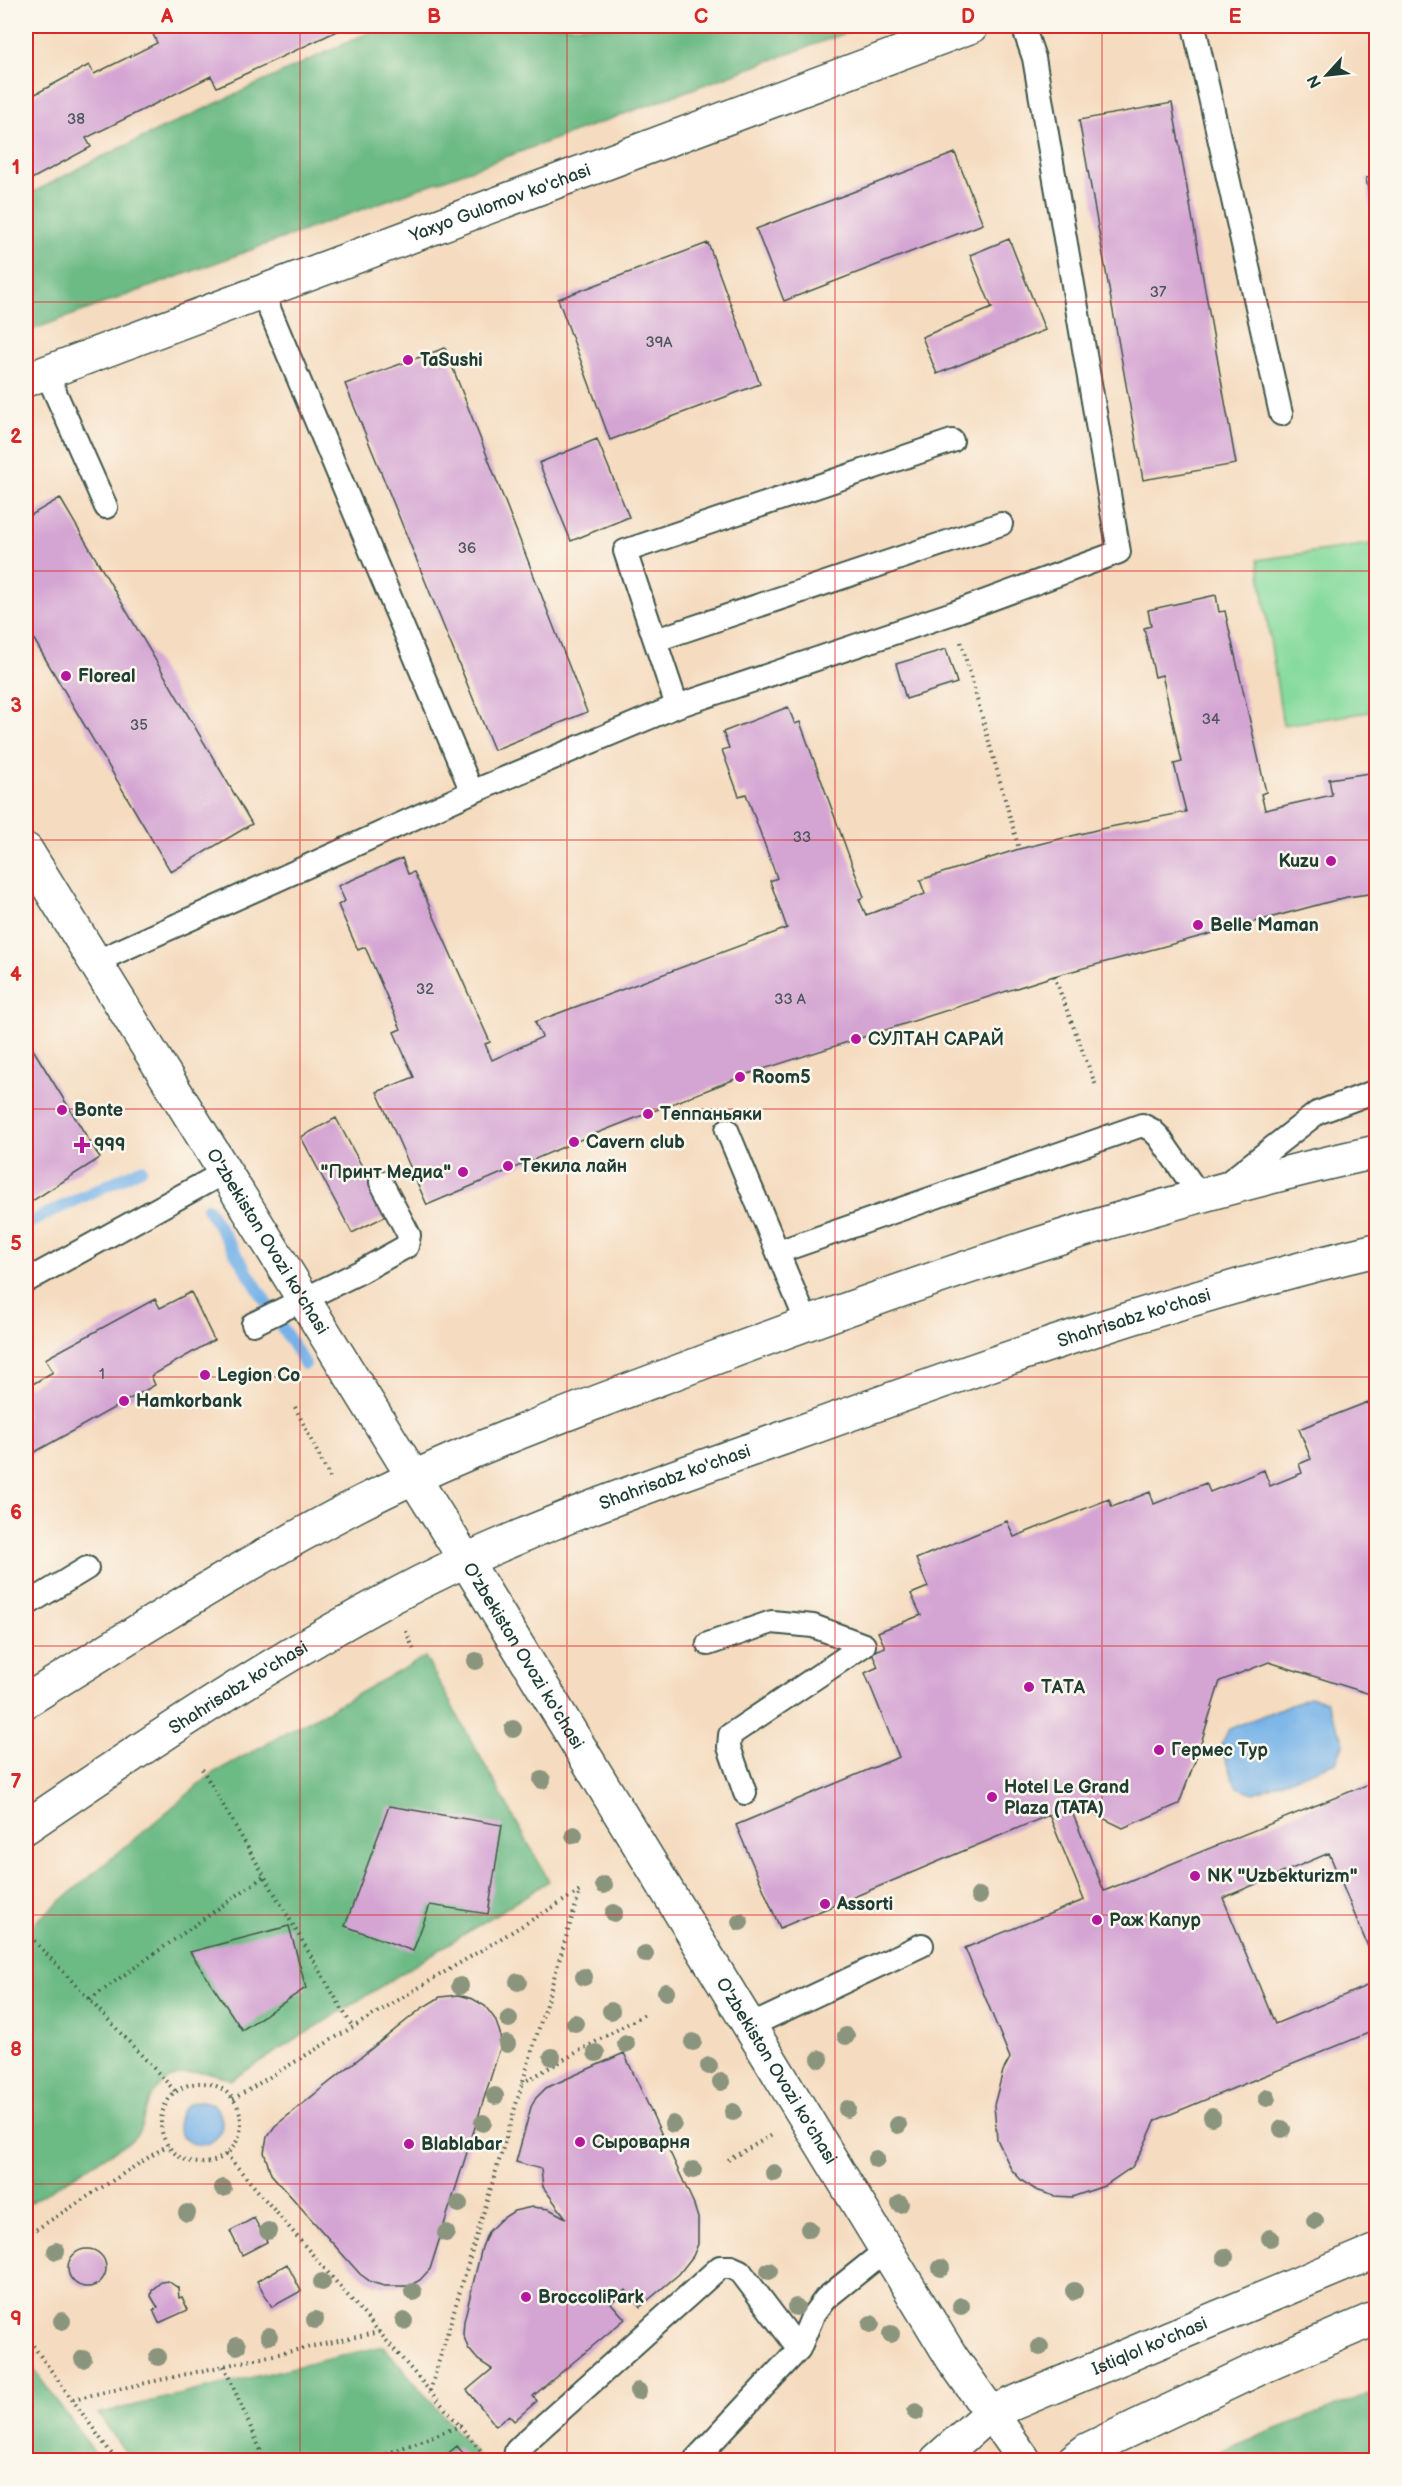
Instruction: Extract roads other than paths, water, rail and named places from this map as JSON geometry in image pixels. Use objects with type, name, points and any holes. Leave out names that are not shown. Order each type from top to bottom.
[{"type":"street","name":"Yaxyo Gulomov ko'chasi","points":[[36,376],[972,26]]},
{"type":"street","name":"O'zbekiston Ovozi ko'chasi","points":[[26,850],[466,1561],[952,2358],[1024,2460]]},
{"type":"street","points":[[26,1701],[185,1600],[346,1512],[414,1478],[540,1425],[807,1323],[934,1278],[1108,1222],[1312,1166],[1377,1152]]},
{"type":"street","name":"Shahrisabz ko'chasi","points":[[26,1827],[149,1744],[305,1646],[391,1598],[466,1561],[581,1512],[954,1376],[1143,1316],[1377,1250]]},
{"type":"street","name":"Istiqlol ko'chasi","points":[[937,2460],[990,2413],[1377,2250]]},
{"type":"street","points":[[1074,2460],[1087,2450],[1233,2381],[1377,2319]]},
{"type":"lane","points":[[94,962],[472,792],[678,706],[953,613],[1119,552],[1034,58],[1023,26]]},
{"type":"lane","points":[[1194,26],[1281,414]]},
{"type":"lane","points":[[262,292],[472,792]]},
{"type":"lane","points":[[36,376],[106,507]]},
{"type":"lane","points":[[678,706],[624,551],[952,441]]},
{"type":"lane","points":[[656,640],[1001,524]]},
{"type":"lane","points":[[778,1252],[1142,1125],[1159,1137],[1208,1194],[1317,1113],[1377,1091]]},
{"type":"lane","points":[[727,1130],[807,1323]]},
{"type":"lane","points":[[26,1281],[225,1172]]},
{"type":"lane","points":[[253,1324],[407,1246],[409,1235],[381,1182]]},
{"type":"lane","points":[[26,1605],[87,1568]]},
{"type":"lane","points":[[708,1644],[772,1622],[813,1626],[864,1644],[730,1735],[729,1747],[745,1793]]},
{"type":"lane","points":[[750,2026],[922,1945]]},
{"type":"lane","points":[[695,2460],[799,2349],[813,2315],[825,2299],[886,2250]]},
{"type":"lane","points":[[515,2460],[516,2451],[523,2444],[720,2267],[731,2267],[740,2271],[799,2349]]},
{"type":"water","points":[[1309,1697],[1326,1701],[1344,1742],[1336,1762],[1254,1793],[1237,1787],[1220,1747],[1229,1729]]},
{"type":"water","points":[[200,2101],[209,2102],[216,2107],[221,2114],[221,2132],[216,2139],[209,2144],[200,2145],[191,2144],[184,2139],[179,2132],[178,2123],[179,2114],[184,2107],[191,2102]]},
{"type":"waterway","points":[[26,1224],[141,1169]]},
{"type":"waterway","points":[[207,1208],[305,1364]]},
{"type":"place","name":"TaSushi","points":[[408,360]]},
{"type":"place","name":"Floreal","points":[[66,676]]},
{"type":"place","name":"Kuzu","points":[[1331,861]]},
{"type":"place","name":"Belle Maman","points":[[1198,925]]},
{"type":"place","name":"СУЛТАН САРАЙ","points":[[856,1039]]},
{"type":"place","name":"Room5","points":[[740,1077]]},
{"type":"place","name":"Bonte","points":[[62,1110]]},
{"type":"place","name":"Теппаньяки","points":[[648,1114]]},
{"type":"place","name":"Cavern club","points":[[574,1142]]},
{"type":"place","name":"999","points":[[82,1145]]},
{"type":"place","name":"Текила лайн","points":[[508,1166]]},
{"type":"place","name":"\"Принт Медиа\"","points":[[463,1172]]},
{"type":"place","name":"Legion Co","points":[[205,1375]]},
{"type":"place","name":"Hamkorbank","points":[[124,1401]]},
{"type":"place","name":"ТАТА","points":[[1029,1687]]},
{"type":"place","name":"Гермес Тур","points":[[1159,1750]]},
{"type":"place","name":"Hotel Le Grand Plaza (TATA)","points":[[992,1797]]},
{"type":"place","name":"NK \"Uzbekturizm\"","points":[[1195,1876]]},
{"type":"place","name":"Assorti","points":[[825,1904]]},
{"type":"place","name":"Раж Капур","points":[[1097,1920]]},
{"type":"place","name":"Сыроварня","points":[[580,2142]]},
{"type":"place","name":"Blablabar","points":[[409,2144]]},
{"type":"place","name":"BroccoliPark","points":[[526,2297]]}]
